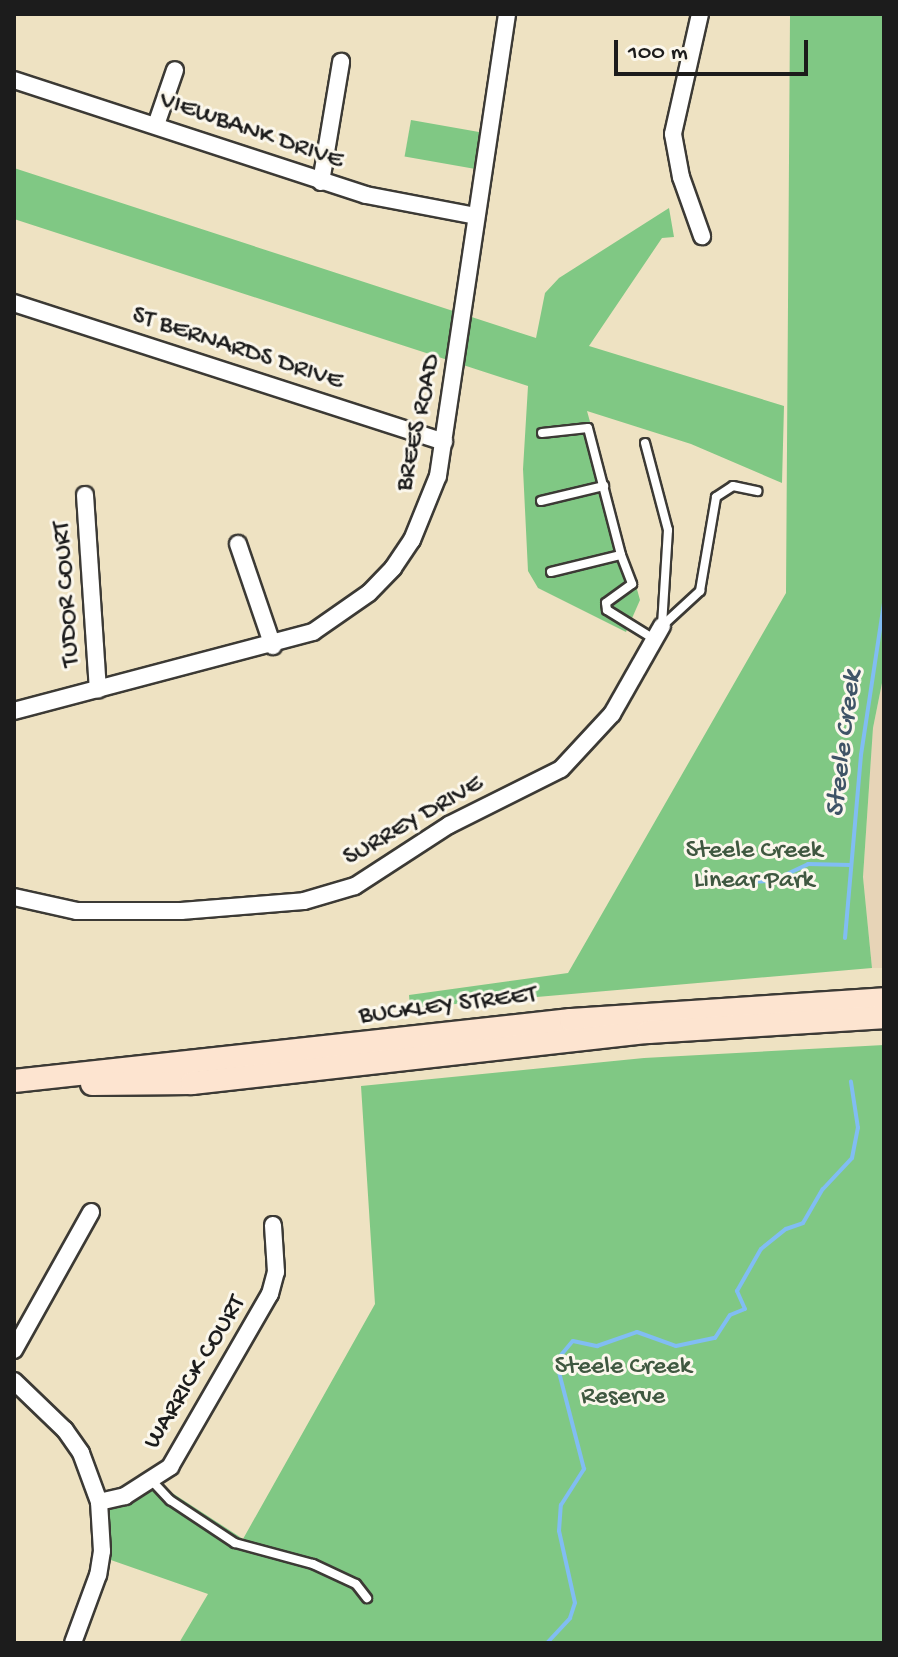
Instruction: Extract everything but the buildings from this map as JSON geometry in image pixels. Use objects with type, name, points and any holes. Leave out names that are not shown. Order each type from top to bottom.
[{"type":"main road","name":"BUCKLEY STREET","points":[[16,1081],[571,1020],[884,999]]},
{"type":"main road","name":"BUCKLEY STREET","points":[[16,1081],[192,1083],[648,1032],[884,1017]]},
{"type":"street","name":"BREES ROAD","points":[[14,711],[273,646],[342,614],[393,568],[427,506],[444,442],[507,14]]},
{"type":"street","points":[[700,14],[673,134],[681,177],[702,236]]},
{"type":"street","points":[[321,182],[341,62]]},
{"type":"street","points":[[156,125],[175,70]]},
{"type":"street","name":"VIEWBANK DRIVE","points":[[14,80],[321,182],[403,204],[476,216]]},
{"type":"street","name":"ST BERNARDS DRIVE","points":[[14,303],[444,442]]},
{"type":"street","name":"TUDOR COURT","points":[[85,495],[98,690]]},
{"type":"street","points":[[238,544],[273,646]]},
{"type":"street","name":"SURREY DRIVE","points":[[14,897],[77,911],[181,911],[304,901],[355,886],[449,825],[561,769],[612,714],[658,633]]},
{"type":"street","points":[[14,1350],[91,1212]]},
{"type":"street","name":"WARRICK COURT","points":[[99,1502],[153,1482],[170,1467],[270,1294],[276,1272],[273,1225]]},
{"type":"street","points":[[14,1381],[65,1430],[81,1453],[99,1502],[102,1551],[93,1601],[73,1643]]},
{"type":"lane","points":[[542,433],[588,428],[621,555],[632,584],[606,603],[607,610],[658,633]]},
{"type":"lane","points":[[645,443],[668,530],[658,633]]},
{"type":"lane","points":[[541,501],[604,486]]},
{"type":"lane","points":[[658,633],[700,591],[716,497],[733,486],[757,491]]},
{"type":"lane","points":[[551,572],[621,555]]},
{"type":"lane","points":[[153,1482],[170,1500],[235,1543],[313,1564],[356,1584],[367,1598]]},
{"type":"shaded area","points":[[884,673],[884,968],[872,968],[863,877],[873,728]]},
{"type":"green space","name":"Steele Creek Linear Park","points":[[790,14],[884,14],[884,673],[873,728],[863,877],[872,968],[410,1008],[409,995],[568,973],[786,593]]},
{"type":"green space","points":[[411,120],[482,133],[475,169],[405,156]]},
{"type":"green space","points":[[14,168],[536,338],[545,293],[559,278],[669,208],[674,237],[662,238],[589,346],[784,406],[782,483],[691,444],[587,411],[640,600],[626,632],[538,588],[528,571],[523,469],[528,386],[14,219]]},
{"type":"green space","name":"Steele Creek Reserve","points":[[884,1045],[884,1643],[179,1643],[208,1594],[108,1559],[106,1512],[160,1485],[243,1539],[375,1304],[361,1086],[644,1058]]},
{"type":"waterway","name":"Steele Creek","points":[[845,938],[861,755],[884,603]]},
{"type":"waterway","points":[[750,882],[772,881],[808,864],[850,865]]},
{"type":"waterway","name":"Steele Creek","points":[[547,1643],[570,1618],[575,1603],[559,1531],[561,1505],[584,1469],[556,1361],[573,1341],[597,1346],[637,1332],[676,1346],[715,1338],[730,1315],[745,1309],[737,1291],[761,1249],[786,1229],[803,1223],[823,1189],[852,1158],[858,1128],[851,1082]]}]
